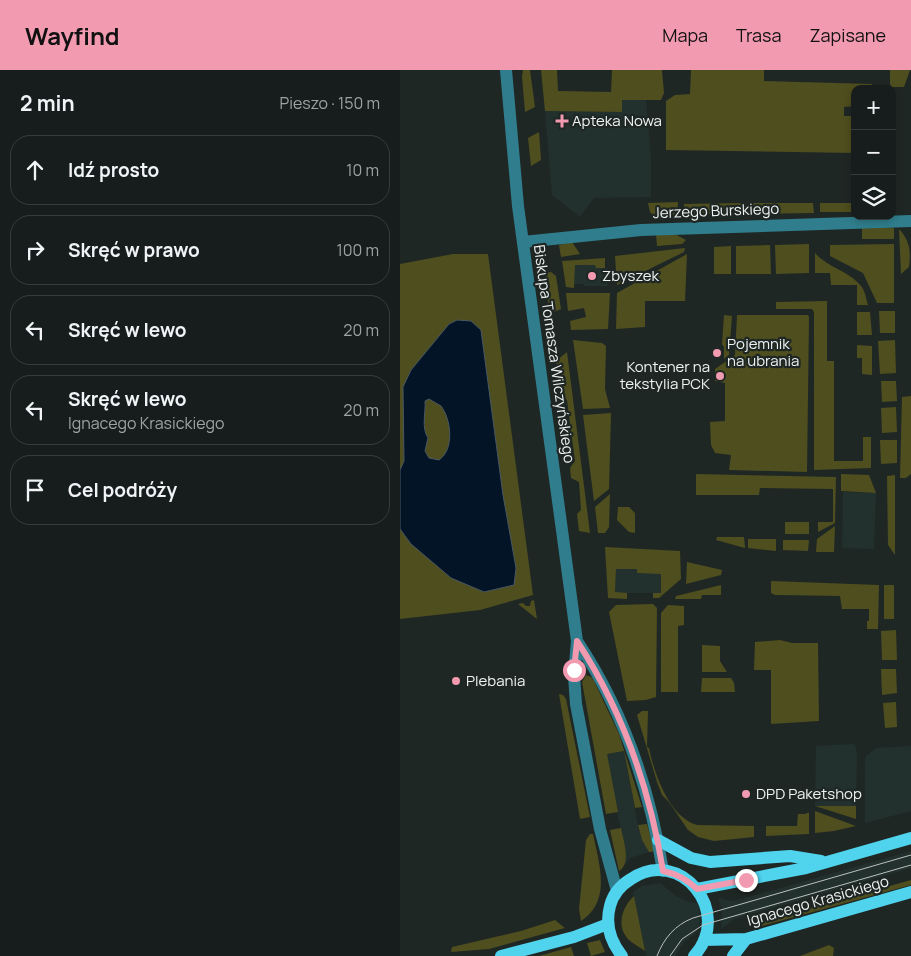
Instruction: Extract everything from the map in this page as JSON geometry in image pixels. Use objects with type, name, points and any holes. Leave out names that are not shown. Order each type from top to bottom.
[{"type":"main road","points":[[697,889],[806,868],[911,838]]},
{"type":"main road","points":[[658,840],[691,858],[710,862],[790,856],[826,862]]},
{"type":"main road","points":[[621,956],[614,946],[608,924],[612,901],[625,883],[639,874],[663,871],[676,874],[687,880],[703,898],[708,916],[704,940],[694,956]]},
{"type":"main road","name":"Ignacego Krasickiego","points":[[704,940],[746,939],[911,892]]},
{"type":"main road","points":[[502,956],[568,938],[608,924]]},
{"type":"main road","points":[[733,956],[746,939]]},
{"type":"street","name":"Biskupa Tomasza Wilczyńskiego","points":[[506,70],[514,170],[577,641],[574,676],[576,704],[600,829],[618,891]]},
{"type":"street","name":"Jerzego Burskiego","points":[[523,242],[641,230],[911,221]]},
{"type":"street","name":"Biskupa Tomasza Wilczyńskiego","points":[[577,641],[599,676],[625,729],[658,840],[663,871]]},
{"type":"shaded area","points":[[523,70],[530,70],[535,107],[525,112],[522,77]]},
{"type":"shaded area","points":[[541,70],[557,70],[558,91],[611,92],[612,70],[662,70],[664,93],[661,100],[622,100],[622,112],[545,111]]},
{"type":"shaded area","points":[[691,70],[764,70],[764,81],[872,85],[851,85],[851,106],[844,107],[844,116],[851,116],[851,153],[666,150],[666,101],[675,95],[690,94]]},
{"type":"shaded area","points":[[890,70],[910,70],[904,87],[896,87],[896,85],[890,84]]},
{"type":"shaded area","points":[[622,99],[646,100],[651,155],[651,197],[594,198],[580,217],[552,195],[545,111],[622,112]]},
{"type":"shaded area","points":[[539,132],[541,160],[531,166],[528,138]]},
{"type":"shaded area","points":[[678,202],[677,219],[657,219],[650,212],[648,203]]},
{"type":"shaded area","points":[[743,203],[742,213],[684,215],[684,204]]},
{"type":"shaded area","points":[[750,203],[813,203],[814,213],[750,214]]},
{"type":"shaded area","points":[[820,203],[851,203],[851,212],[820,212]]},
{"type":"shaded area","points":[[862,226],[894,228],[894,239],[862,239]]},
{"type":"shaded area","points":[[899,229],[908,242],[910,251],[909,267],[901,274]]},
{"type":"shaded area","points":[[673,233],[686,240],[682,244],[657,246],[656,234]]},
{"type":"shaded area","points":[[572,242],[580,254],[561,257],[559,245]]},
{"type":"shaded area","points":[[809,244],[809,273],[776,274],[775,245]]},
{"type":"shaded area","points":[[894,244],[894,303],[877,303],[863,273],[830,256],[830,245]]},
{"type":"shaded area","points":[[770,245],[771,274],[736,274],[736,246]]},
{"type":"shaded area","points":[[731,246],[731,274],[714,274],[714,247]]},
{"type":"shaded area","points":[[685,248],[684,252],[617,285],[615,256]]},
{"type":"shaded area","points":[[815,253],[856,281],[864,290],[868,305],[857,305],[857,285],[831,285],[830,273],[815,273]]},
{"type":"shaded area","points":[[453,254],[488,254],[533,595],[480,610],[400,619],[400,264]]},
{"type":"shaded area","points":[[687,254],[685,301],[645,301],[645,327],[616,329],[617,293]]},
{"type":"shaded area","points":[[605,258],[605,268],[596,268],[595,265],[575,265],[574,288],[566,287],[562,261]]},
{"type":"shaded area","name":"Zbyszek","points":[[575,264],[596,265],[596,268],[608,268],[608,286],[574,284]]},
{"type":"shaded area","points":[[551,272],[556,276],[561,309],[549,314],[546,273]]},
{"type":"shaded area","points":[[566,293],[610,293],[608,329],[571,330],[570,321],[586,317],[584,308],[568,311]]},
{"type":"shaded area","points":[[827,301],[827,361],[834,361],[834,461],[863,461],[863,437],[871,437],[871,468],[814,470],[814,312],[812,309],[776,309],[776,302]]},
{"type":"shaded area","points":[[879,311],[895,311],[895,333],[880,333]]},
{"type":"shaded area","points":[[857,312],[870,312],[872,335],[857,335]]},
{"type":"shaded area","points":[[724,315],[732,316],[729,355],[724,359],[724,347],[722,344]]},
{"type":"shaded area","points":[[737,315],[808,315],[809,317],[807,472],[729,470],[731,455],[715,453],[711,445],[710,422],[725,421],[725,383],[715,381],[715,369],[735,355]]},
{"type":"shaded area","points":[[573,340],[602,343],[606,346],[605,389],[610,408],[583,409]]},
{"type":"shaded area","points":[[895,340],[896,373],[880,374],[878,341]]},
{"type":"shaded area","points":[[857,345],[872,346],[872,375],[862,374],[862,358],[857,358]]},
{"type":"shaded area","points":[[567,352],[590,533],[579,531],[577,514],[581,510],[579,482],[571,478],[570,468],[575,461],[567,400],[561,396],[556,361]]},
{"type":"shaded area","points":[[881,381],[896,381],[897,401],[882,402]]},
{"type":"shaded area","points":[[911,396],[911,474],[906,478],[900,478],[902,397]]},
{"type":"shaded area","points":[[896,407],[897,432],[882,433],[881,408]]},
{"type":"shaded area","points":[[611,413],[609,489],[594,501],[583,415]]},
{"type":"shaded area","points":[[880,440],[897,440],[897,463],[881,464]]},
{"type":"shaded area","points":[[696,474],[836,477],[835,523],[818,532],[818,522],[833,522],[833,489],[760,488],[759,495],[696,495]]},
{"type":"shaded area","points":[[841,474],[869,475],[876,493],[841,491]]},
{"type":"shaded area","points":[[895,475],[895,555],[888,545],[887,476]]},
{"type":"shaded area","points":[[843,492],[876,493],[874,549],[842,548]]},
{"type":"shaded area","points":[[610,494],[609,527],[605,533],[598,533],[595,507]]},
{"type":"shaded area","points":[[618,507],[629,507],[635,513],[635,533],[629,532],[617,520]]},
{"type":"shaded area","points":[[785,522],[809,522],[809,534],[785,534]]},
{"type":"shaded area","points":[[835,526],[834,552],[816,552],[817,539]]},
{"type":"shaded area","points":[[717,537],[744,537],[745,548],[716,540]]},
{"type":"shaded area","points":[[748,539],[776,539],[776,551],[748,548]]},
{"type":"shaded area","points":[[783,540],[809,540],[808,551],[783,550]]},
{"type":"shaded area","points":[[605,547],[680,551],[681,579],[659,598],[653,598],[653,593],[661,593],[661,574],[637,573],[637,569],[616,569],[615,592],[627,593],[627,599],[608,598]]},
{"type":"shaded area","points":[[687,562],[722,570],[721,575],[686,584]]},
{"type":"shaded area","points":[[616,569],[637,569],[637,573],[661,573],[661,593],[615,593]]},
{"type":"shaded area","points":[[771,581],[879,585],[878,629],[867,629],[869,609],[842,609],[840,596],[775,595],[771,593]]},
{"type":"shaded area","points":[[721,585],[721,595],[702,595],[701,599],[675,599],[676,596]]},
{"type":"shaded area","points":[[884,585],[894,585],[894,619],[884,619]]},
{"type":"shaded area","points":[[534,600],[537,619],[518,604],[523,603],[526,606],[530,606],[531,601]]},
{"type":"shaded area","points":[[653,604],[657,608],[656,697],[646,700],[627,701],[609,612],[616,605]]},
{"type":"shaded area","points":[[668,605],[684,606],[684,625],[678,626],[678,692],[661,692],[661,613]]},
{"type":"shaded area","points":[[896,630],[897,660],[882,660],[881,631]]},
{"type":"shaded area","points":[[780,640],[792,643],[818,643],[819,721],[771,724],[771,670],[754,670],[755,642]]},
{"type":"shaded area","points":[[702,645],[720,646],[720,661],[727,672],[702,672]]},
{"type":"shaded area","points":[[881,669],[896,669],[897,693],[882,695]]},
{"type":"shaded area","points":[[586,675],[594,681],[619,734],[642,807],[635,808],[624,751],[607,754],[618,812],[606,814],[582,682]]},
{"type":"shaded area","points":[[702,678],[731,678],[734,683],[735,692],[701,692]]},
{"type":"shaded area","points":[[559,694],[563,695],[566,699],[590,817],[580,819]]},
{"type":"shaded area","points":[[896,702],[897,727],[885,728],[883,703]]},
{"type":"shaded area","points":[[642,711],[648,711],[647,747],[649,748],[659,781],[664,793],[678,813],[697,825],[754,826],[754,837],[714,841],[698,837],[688,830],[662,795],[657,782],[637,715]]},
{"type":"shaded area","points":[[855,744],[857,753],[856,806],[815,806],[816,746]]},
{"type":"shaded area","points":[[911,746],[911,811],[865,823],[866,756],[876,748]]},
{"type":"shaded area","points":[[624,751],[639,832],[649,852],[630,858],[625,865],[625,851],[606,754]]},
{"type":"shaded area","points":[[815,806],[856,806],[856,819]]},
{"type":"shaded area","points":[[815,811],[856,826],[815,833]]},
{"type":"shaded area","points":[[809,813],[809,834],[766,836],[766,826],[797,826],[798,814]]},
{"type":"shaded area","points":[[647,824],[654,850],[652,852],[649,852],[642,840],[638,825]]},
{"type":"shaded area","points":[[621,828],[626,857],[623,867],[619,871],[610,830]]},
{"type":"shaded area","points":[[590,834],[593,834],[598,857],[601,881],[600,892],[597,903],[591,913],[581,921],[579,909],[586,840]]},
{"type":"shaded area","points":[[911,851],[911,868],[735,919],[721,929],[722,910],[718,897],[730,901],[742,899]]},
{"type":"shaded area","points":[[911,880],[911,885],[762,926],[761,922]]},
{"type":"shaded area","points":[[660,883],[676,896],[699,904],[700,921],[697,932],[684,942],[675,956],[646,956],[633,892],[642,886]]},
{"type":"shaded area","points":[[634,896],[645,951],[628,939],[624,934],[621,923],[626,906]]},
{"type":"shaded area","points":[[555,920],[565,928],[489,949],[451,952],[452,947],[521,931]]},
{"type":"shaded area","points":[[600,940],[605,952],[591,956],[587,943]]},
{"type":"shaded area","points":[[829,945],[834,948],[833,956],[800,956]]},
{"type":"shaded area","points":[[571,947],[574,956],[539,956]]},
{"type":"water","points":[[457,320],[471,321],[481,330],[503,495],[516,568],[514,585],[484,592],[451,578],[411,544],[400,529],[400,470],[404,461],[403,387],[411,370],[449,324]],"holes":[[[429,399],[441,406],[447,418],[450,434],[447,449],[439,460],[429,458],[425,451],[428,438],[424,425],[425,401]]]},
{"type":"tram line","points":[[657,956],[663,943],[671,933],[681,924],[693,918],[911,855]]},
{"type":"tram line","points":[[670,956],[682,939],[703,925],[911,865]]},
{"type":"place","name":"Apteka Nowa","points":[[562,121]]},
{"type":"place","name":"Zbyszek","points":[[592,276]]},
{"type":"place","name":"Pojemnik na ubrania","points":[[717,353]]},
{"type":"place","name":"Kontener na tekstylia PCK","points":[[720,376]]},
{"type":"place","name":"Plebania","points":[[456,681]]},
{"type":"place","name":"DPD Paketshop","points":[[746,794]]},
{"type":"route","points":[[574,670],[577,641],[599,676],[625,729],[653,819],[663,871],[676,874],[687,880],[697,889],[746,880]]}]
